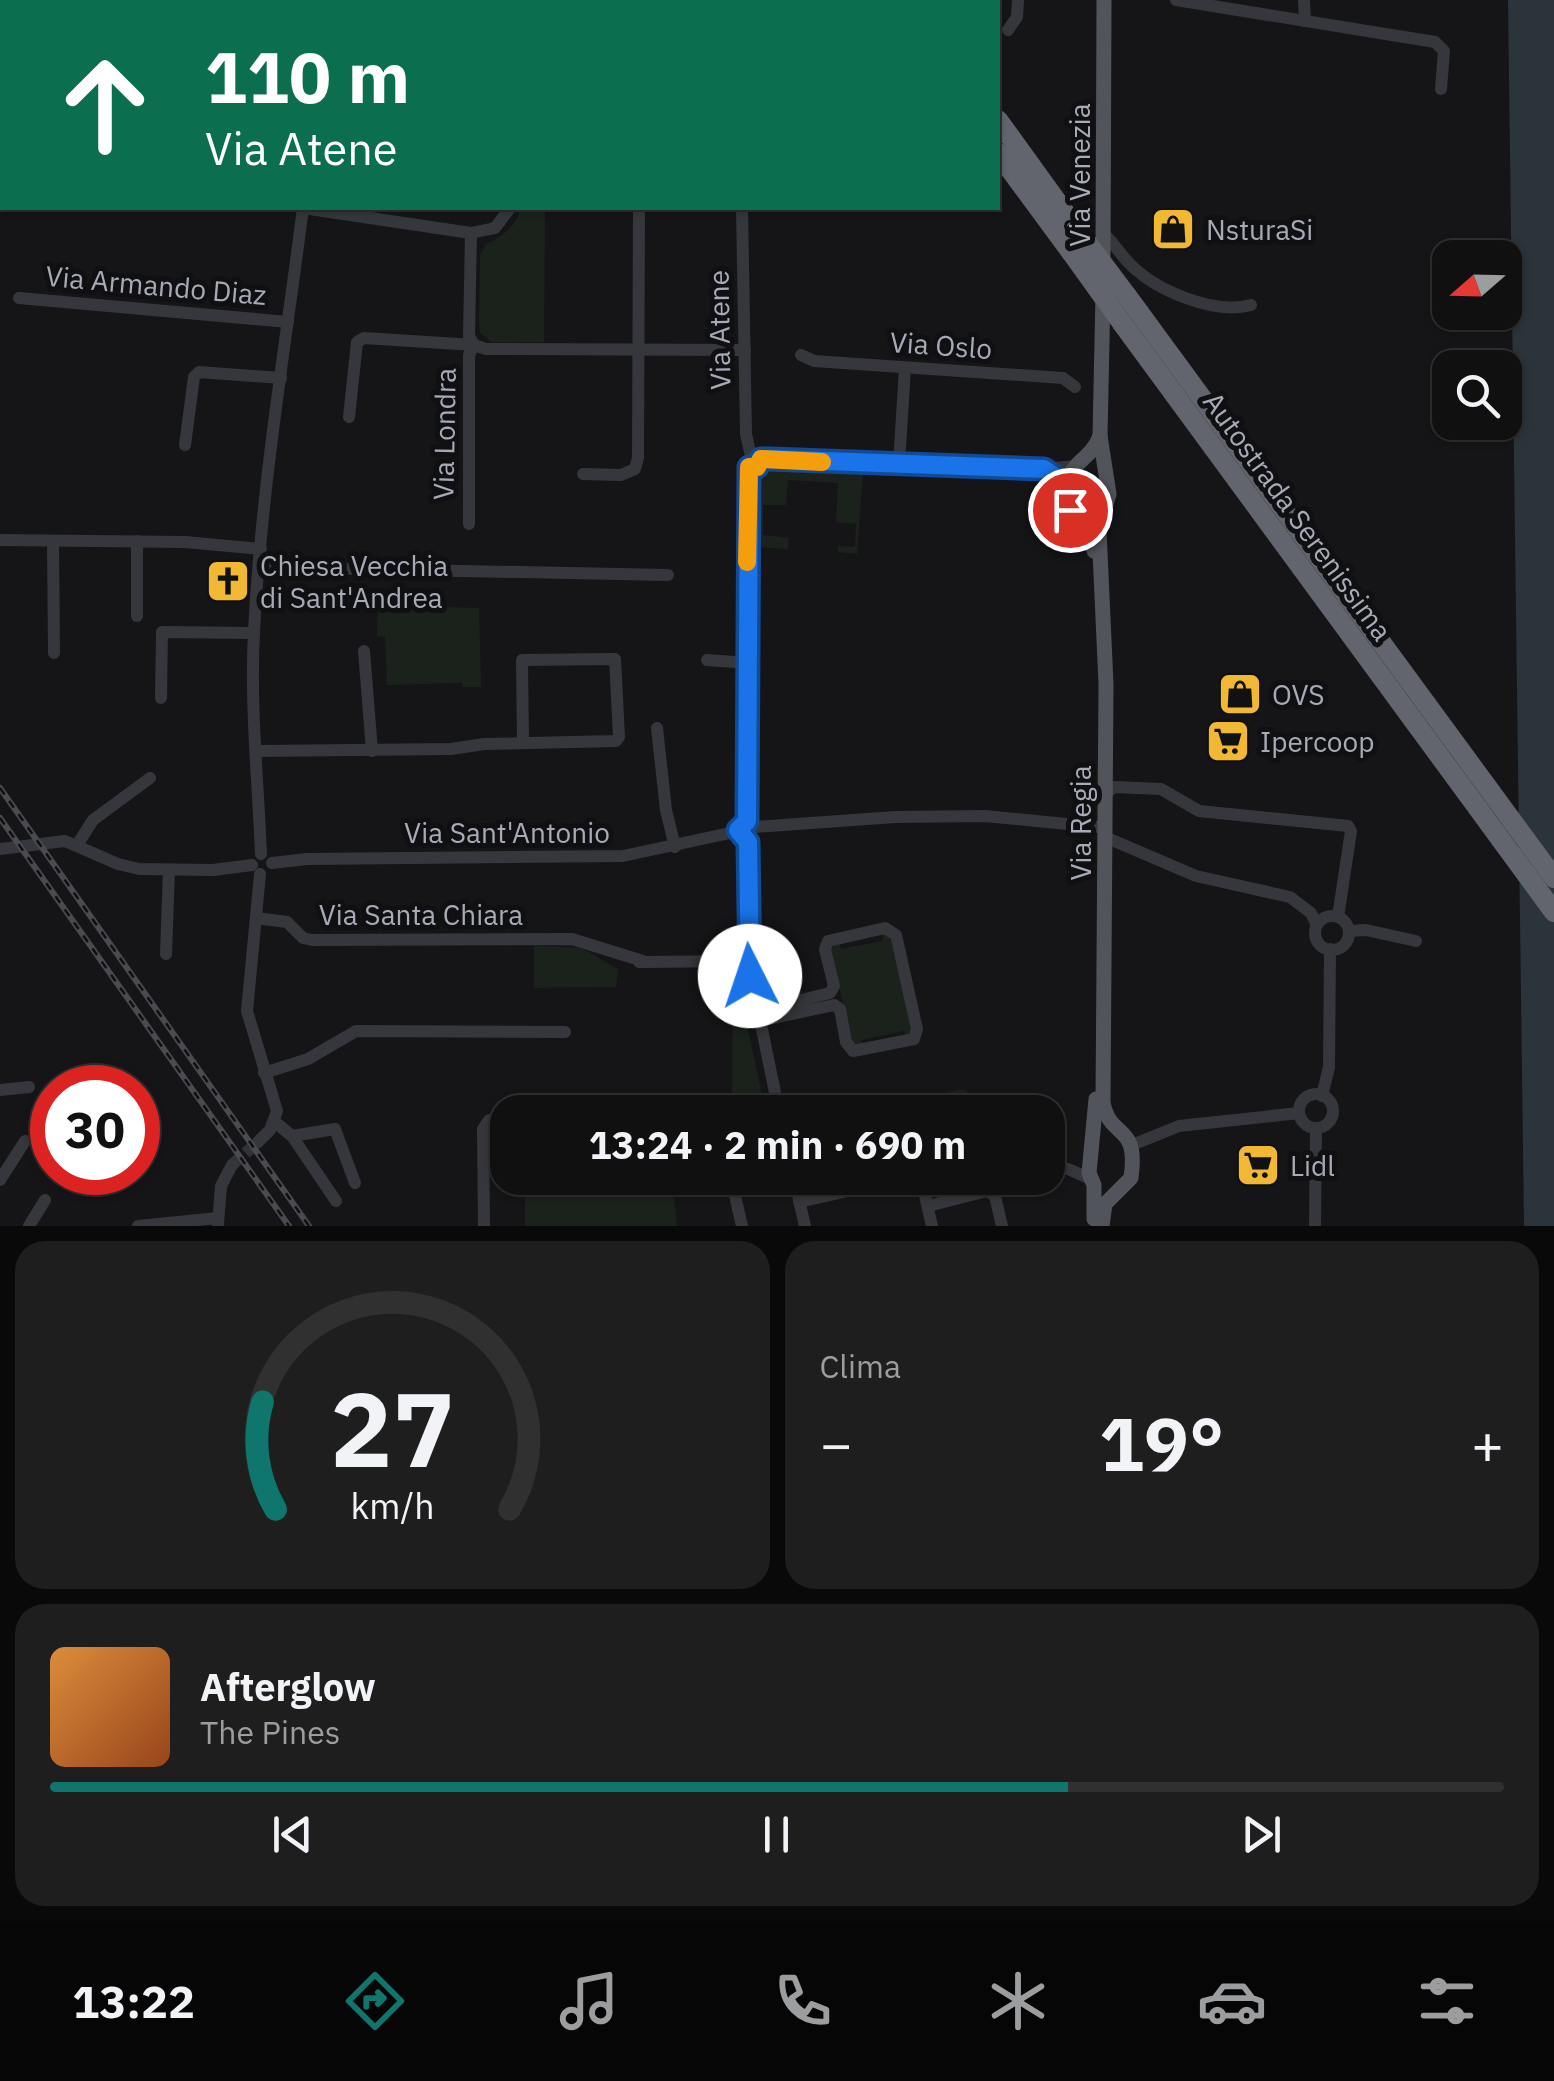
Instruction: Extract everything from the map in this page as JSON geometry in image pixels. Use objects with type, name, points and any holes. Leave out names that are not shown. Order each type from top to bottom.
[{"type":"highway","name":"Autostrada Serenissima","points":[[1000,123],[1554,878]]},
{"type":"highway","name":"Autostrada Serenissima","points":[[1000,156],[1554,912]]},
{"type":"main road","name":"Via Venezia","points":[[1102,350],[1104,0]]},
{"type":"main road","name":"Via Regia","points":[[1094,1226],[1090,1154],[1095,1134],[1106,664],[1099,530],[1109,494],[1100,436],[1102,350]]},
{"type":"main road","name":"Via Regia","points":[[1100,436],[1069,476],[1067,491],[1070,510],[1090,535],[1094,551],[1102,832],[1103,1102],[1107,1117],[1116,1128],[1126,1132],[1132,1145]]},
{"type":"main road","points":[[1080,464],[1097,463],[1106,473]]},
{"type":"main road","points":[[1082,522],[1098,521],[1104,516]]},
{"type":"main road","points":[[1095,1134],[1116,1128]]},
{"type":"main road","points":[[1102,1226],[1104,1204],[1131,1178],[1132,1145]]},
{"type":"main road","points":[[1093,1182],[1116,1192]]},
{"type":"street","points":[[1008,30],[1017,17],[1018,0]]},
{"type":"street","points":[[1176,0],[1439,44],[1444,55],[1441,89]]},
{"type":"street","points":[[1304,0],[1305,21]]},
{"type":"street","name":"Via Armando Diaz","points":[[275,1122],[276,1105],[247,1011],[257,864],[254,633],[304,210]]},
{"type":"street","points":[[318,210],[471,232],[495,228],[508,210]]},
{"type":"street","points":[[583,474],[627,474],[637,466],[639,210]]},
{"type":"street","name":"Via Atene","points":[[742,210],[744,350],[753,459],[748,961],[775,1095]]},
{"type":"street","name":"Via Londra","points":[[471,232],[469,336],[474,345]]},
{"type":"street","points":[[1104,238],[1128,263],[1166,288],[1221,305],[1251,305]]},
{"type":"street","name":"Via Armando Diaz","points":[[19,298],[288,322]]},
{"type":"street","name":"Via Londra","points":[[349,417],[352,373],[360,339],[474,345]]},
{"type":"street","points":[[474,345],[486,350],[744,350]]},
{"type":"street","name":"Via Londra","points":[[469,524],[469,354],[474,345]]},
{"type":"street","name":"Via Oslo","points":[[801,356],[814,362],[1063,378],[1075,387]]},
{"type":"street","points":[[899,464],[905,368]]},
{"type":"street","points":[[185,445],[194,377],[199,372],[282,378]]},
{"type":"street","points":[[753,459],[1044,469],[1080,464]]},
{"type":"street","points":[[1044,469],[1058,477],[1067,491]]},
{"type":"street","points":[[0,540],[136,541],[261,549]]},
{"type":"street","points":[[53,541],[54,653]]},
{"type":"street","points":[[136,541],[138,616]]},
{"type":"street","points":[[259,567],[668,576]]},
{"type":"street","points":[[161,698],[162,632],[254,633]]},
{"type":"street","points":[[364,651],[372,750]]},
{"type":"street","points":[[256,751],[451,750],[522,742],[617,740],[616,658],[522,660],[522,742]]},
{"type":"street","points":[[707,660],[748,662]]},
{"type":"street","points":[[657,728],[666,810],[675,847]]},
{"type":"street","points":[[77,845],[93,820],[150,778]]},
{"type":"street","points":[[1105,794],[1114,788],[1161,789],[1200,812],[1349,828],[1338,917],[1349,931]]},
{"type":"street","name":"Via Sant'Antonio","points":[[257,864],[306,859],[608,857],[675,847],[747,829],[894,816],[972,816],[1102,832],[1196,876],[1290,897],[1311,913],[1317,926]]},
{"type":"street","points":[[0,845],[65,841],[126,867],[169,870],[257,864]]},
{"type":"street","points":[[166,954],[169,870]]},
{"type":"street","points":[[1338,917],[1324,918],[1317,926],[1319,944],[1330,949],[1344,944],[1349,931]]},
{"type":"street","name":"Via Santa Chiara","points":[[256,918],[287,922],[304,938],[312,940],[572,940],[592,944],[620,962],[748,961]]},
{"type":"street","points":[[885,928],[896,935],[917,1029],[914,1039],[852,1051],[846,1042],[840,1008],[834,1005],[758,1016],[830,993],[834,986],[825,949],[828,941],[885,928]]},
{"type":"street","points":[[1349,931],[1366,930],[1416,941]]},
{"type":"street","points":[[1322,1096],[1329,1067],[1330,949]]},
{"type":"street","points":[[264,1073],[308,1059],[356,1031],[564,1032]]},
{"type":"street","points":[[0,1090],[29,1086]]},
{"type":"street","points":[[1322,1096],[1338,1111],[1328,1124],[1316,1128],[1304,1124],[1299,1112],[1306,1097],[1322,1096]]},
{"type":"street","points":[[1132,1145],[1179,1126],[1299,1112]]},
{"type":"street","points":[[484,1226],[483,1129],[490,1120]]},
{"type":"street","points":[[258,1143],[275,1122],[292,1136],[336,1201]]},
{"type":"street","points":[[1315,1226],[1316,1128]]},
{"type":"street","points":[[292,1136],[335,1129],[355,1183]]},
{"type":"street","points":[[0,1180],[24,1141]]},
{"type":"street","points":[[1065,1168],[1090,1154]]},
{"type":"street","points":[[138,1226],[218,1222],[221,1186],[232,1165]]},
{"type":"street","points":[[1068,1168],[1093,1182]]},
{"type":"street","points":[[928,1206],[987,1191],[995,1196],[1002,1226]]},
{"type":"street","points":[[735,1195],[742,1226]]},
{"type":"street","points":[[798,1195],[804,1226]]},
{"type":"street","points":[[799,1202],[830,1195]]},
{"type":"street","points":[[925,1195],[932,1226]]},
{"type":"street","points":[[29,1226],[45,1200]]},
{"type":"shaded area","points":[[1508,0],[1554,0],[1554,1226],[1524,1226],[1514,440],[1522,440],[1522,350],[1513,350],[1512,330],[1522,330],[1522,240],[1511,240]]},
{"type":"shaded area","points":[[520,210],[545,210],[544,342],[491,342],[480,332],[480,255],[486,244],[503,234]]},
{"type":"shaded area","points":[[769,471],[863,474],[857,554],[838,552],[838,546],[855,547],[856,524],[836,522],[838,483],[788,480],[786,505],[763,505],[763,535],[789,538],[788,549],[755,547],[756,482]]},
{"type":"shaded area","points":[[378,605],[479,608],[481,687],[463,687],[462,683],[387,685],[385,637],[377,636]]},
{"type":"shaded area","points":[[882,933],[889,934],[913,1030],[906,1038],[904,1031],[861,1040],[862,1047],[858,1048],[851,1040],[831,948],[839,942],[841,949],[883,941]]},
{"type":"shaded area","points":[[534,946],[581,948],[618,969],[616,987],[534,988]]},
{"type":"shaded area","points":[[733,978],[740,993],[762,1095],[732,1095]]},
{"type":"shaded area","points":[[963,1089],[972,1095],[934,1095]]},
{"type":"shaded area","points":[[525,1195],[674,1195],[677,1226],[525,1226]]},
{"type":"tunnel","points":[[232,1165],[257,1143]]},
{"type":"railway","points":[[0,788],[309,1226]]},
{"type":"railway","points":[[0,818],[289,1226]]},
{"type":"slow traffic","points":[[747,562],[749,467],[757,467],[761,459],[822,462]]},
{"type":"place","name":"NsturaSi","points":[[1173,229]]},
{"type":"place","name":"Chiesa Vecchia di Sant'Andrea","points":[[228,581]]},
{"type":"place","name":"OVS","points":[[1240,694]]},
{"type":"place","name":"Ipercoop","points":[[1228,741]]},
{"type":"place","name":"Lidl","points":[[1258,1165]]},
{"type":"route","points":[[750,976],[746,950],[748,842],[738,830],[747,821],[749,467],[757,467],[761,459],[770,459],[1044,469],[1062,482],[1070,510]]}]
